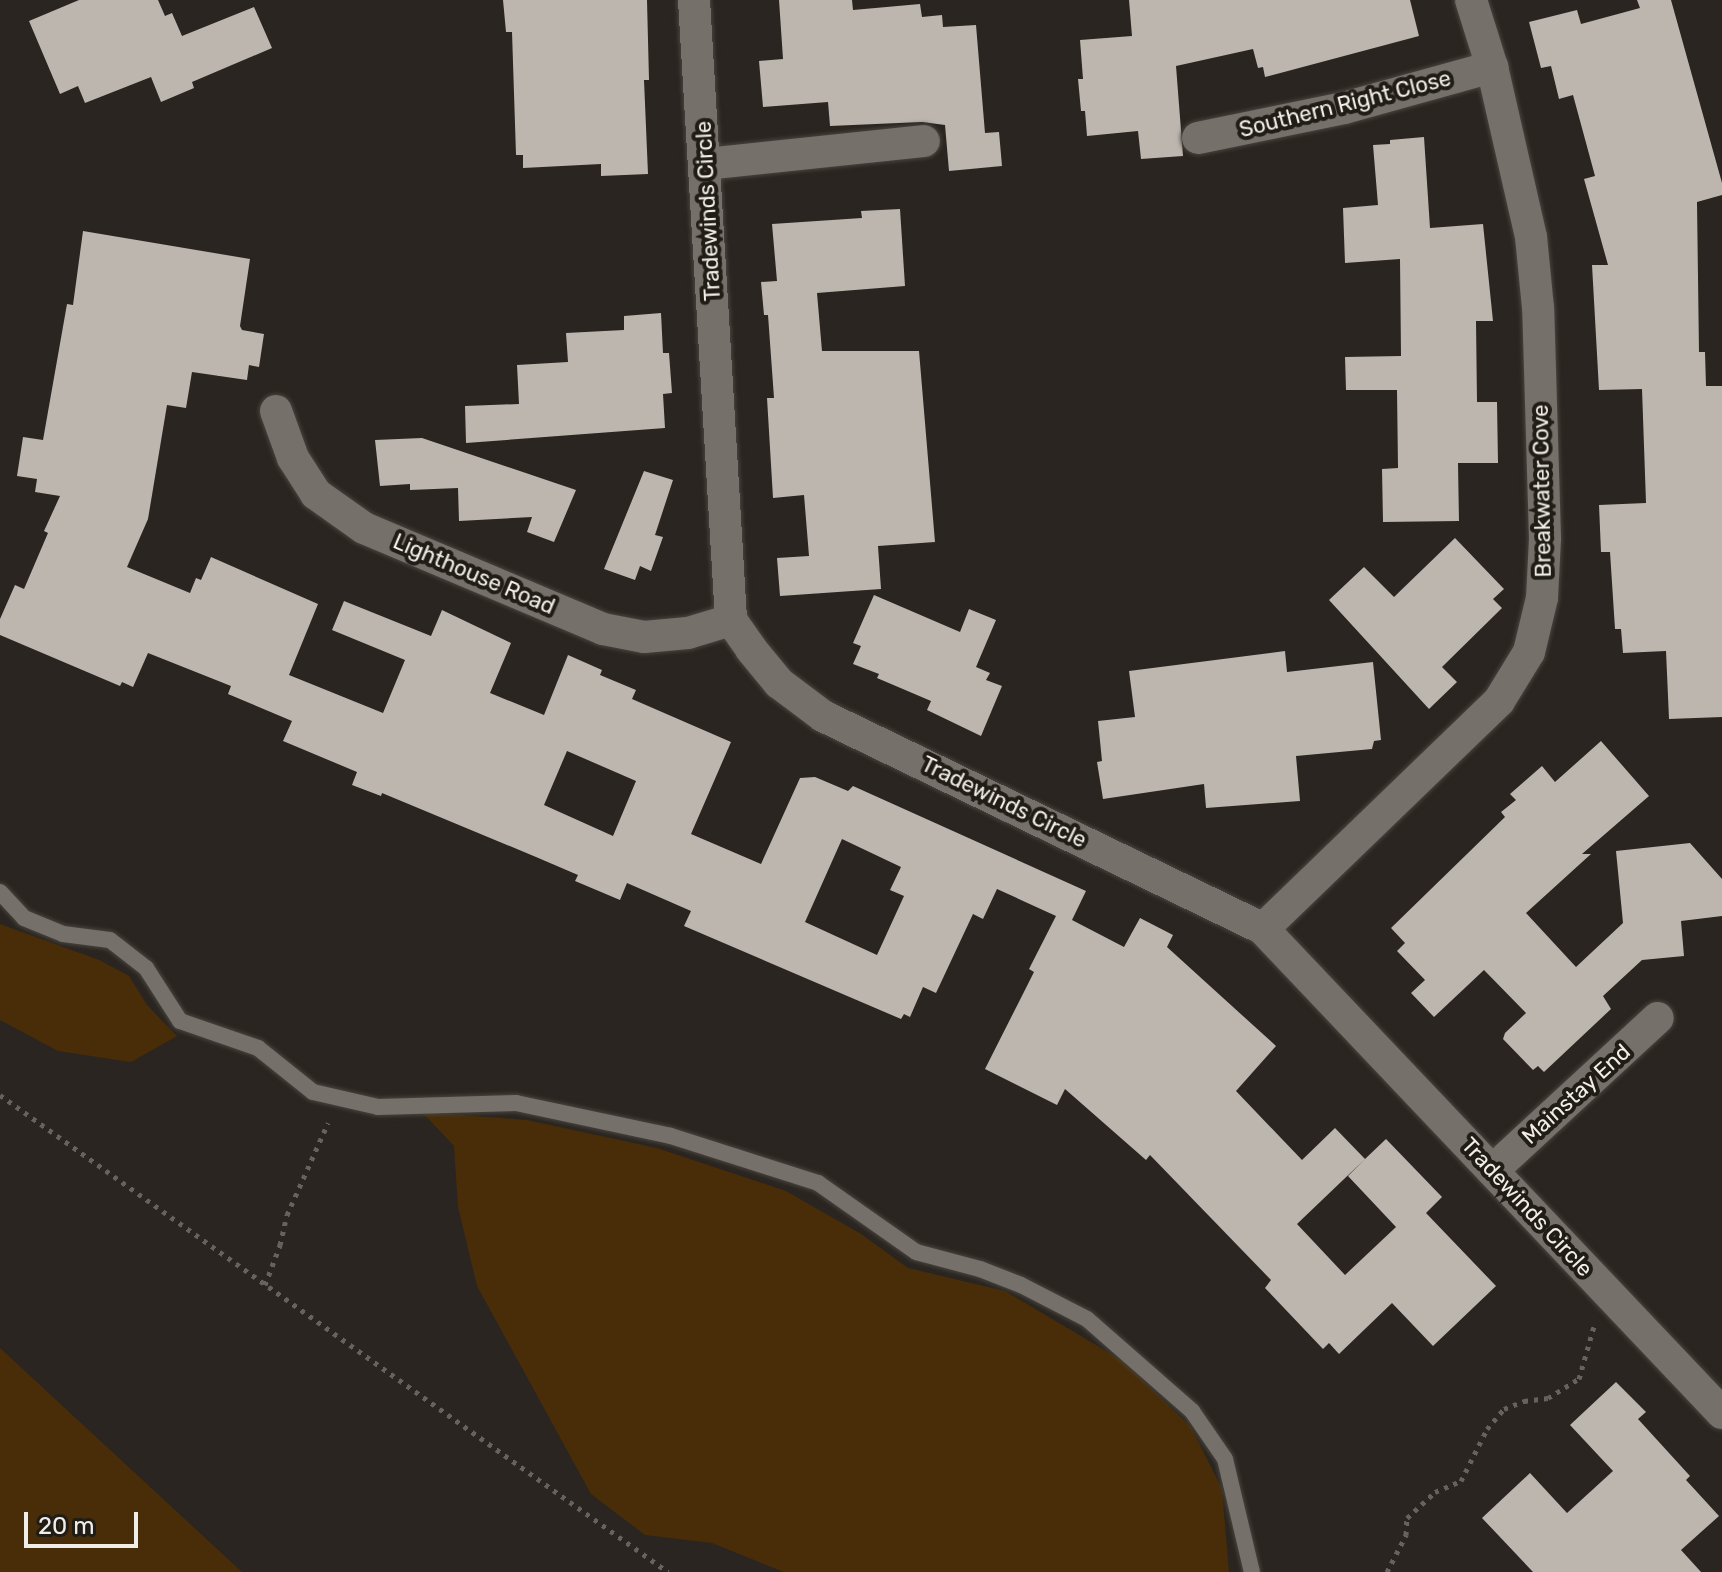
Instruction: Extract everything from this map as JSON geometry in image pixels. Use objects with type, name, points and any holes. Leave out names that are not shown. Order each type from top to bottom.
[{"type":"street","name":"Tradewinds Circle","points":[[694,0],[731,620],[779,683],[823,716],[1263,929],[1722,1413]]},
{"type":"street","name":"Breakwater Cove","points":[[1263,929],[1499,701],[1529,652],[1542,598],[1545,538],[1538,308],[1531,237],[1492,67],[1471,0]]},
{"type":"street","name":"Southern Right Close","points":[[1198,138],[1344,108],[1492,67]]},
{"type":"street","points":[[706,164],[924,141]]},
{"type":"street","name":"Lighthouse Road","points":[[276,411],[293,458],[316,494],[364,528],[603,629],[644,637],[688,633],[731,620]]},
{"type":"street","name":"Mainstay End","points":[[1493,1170],[1658,1018]]},
{"type":"lane","points":[[0,892],[24,918],[63,934],[110,940],[146,968],[180,1021],[258,1048],[313,1092],[378,1107],[516,1103],[671,1136],[818,1183],[916,1252],[980,1269],[1087,1319],[1192,1411],[1225,1459],[1252,1572]]},
{"type":"path","points":[[0,1095],[668,1572]]},
{"type":"path","points":[[265,1285],[287,1215],[322,1130],[347,1100]]},
{"type":"path","points":[[1387,1572],[1406,1535],[1407,1518],[1435,1492],[1461,1481],[1487,1429],[1504,1409],[1524,1401],[1548,1398],[1579,1379],[1595,1324],[1620,1305]]},
{"type":"shaded area","points":[[0,924],[99,960],[129,976],[147,1005],[177,1036],[131,1062],[58,1051],[0,1020]]},
{"type":"shaded area","points":[[422,1112],[527,1120],[657,1148],[786,1191],[861,1234],[908,1268],[1005,1291],[1123,1361],[1191,1427],[1222,1489],[1229,1572],[784,1572],[712,1543],[645,1535],[591,1494],[477,1286],[458,1207],[454,1146]]},
{"type":"shaded area","points":[[0,1348],[242,1572],[0,1572]]},
{"type":"building","points":[[79,0],[158,0],[165,16],[172,13],[182,36],[254,7],[272,48],[192,82],[194,88],[161,102],[151,77],[85,103],[78,86],[60,94],[29,21]]},
{"type":"building","points":[[503,0],[647,0],[649,80],[644,80],[648,174],[601,176],[601,164],[523,168],[523,155],[516,155],[512,32],[506,32]]},
{"type":"building","points":[[779,0],[852,0],[853,10],[920,4],[922,17],[942,15],[943,27],[976,25],[985,133],[999,132],[1002,166],[949,171],[945,125],[922,122],[830,126],[828,102],[763,107],[759,61],[783,59]]},
{"type":"building","points":[[1129,0],[1410,0],[1419,36],[1265,77],[1263,67],[1258,68],[1253,49],[1176,66],[1183,156],[1141,159],[1138,131],[1087,136],[1078,79],[1083,79],[1080,40],[1132,36]]},
{"type":"building","points":[[1637,0],[1671,0],[1722,183],[1722,195],[1697,202],[1699,352],[1705,352],[1706,386],[1722,386],[1722,717],[1669,719],[1666,651],[1623,653],[1621,629],[1615,629],[1610,552],[1601,552],[1599,505],[1646,503],[1642,389],[1599,390],[1592,265],[1608,265],[1584,179],[1595,176],[1573,95],[1559,99],[1551,66],[1541,68],[1529,22],[1577,10],[1581,24],[1640,8]]},
{"type":"building","points":[[1424,137],[1430,228],[1483,224],[1493,321],[1476,321],[1477,402],[1497,402],[1498,463],[1458,463],[1459,521],[1383,522],[1382,469],[1398,468],[1397,390],[1346,390],[1345,357],[1401,356],[1400,259],[1345,263],[1343,208],[1378,205],[1373,145]]},
{"type":"building","points":[[900,209],[905,286],[817,293],[822,351],[919,351],[935,542],[878,546],[881,589],[780,596],[777,558],[809,556],[804,495],[773,498],[767,398],[774,398],[768,315],[764,315],[761,282],[777,281],[772,224],[862,218],[861,211]]},
{"type":"building","points":[[83,231],[250,259],[240,326],[242,330],[264,334],[259,367],[249,365],[247,380],[192,372],[186,408],[167,405],[148,519],[127,567],[190,593],[196,578],[201,580],[211,557],[318,604],[289,675],[383,713],[405,660],[332,630],[344,601],[431,636],[442,610],[511,643],[490,693],[544,715],[568,655],[602,670],[600,675],[636,690],[632,699],[731,742],[691,834],[761,864],[800,778],[815,777],[848,791],[853,786],[1086,891],[1072,920],[1124,947],[1140,918],[1173,935],[1167,947],[1276,1046],[1236,1091],[1302,1160],[1335,1128],[1365,1159],[1386,1139],[1442,1197],[1426,1213],[1496,1286],[1433,1346],[1392,1303],[1339,1354],[1329,1343],[1323,1349],[1265,1288],[1271,1280],[1150,1155],[1146,1160],[1065,1089],[1057,1105],[985,1069],[1034,972],[1029,969],[1056,916],[997,889],[983,919],[973,914],[936,993],[923,987],[910,1017],[904,1014],[901,1019],[684,926],[691,911],[627,883],[620,900],[575,881],[578,875],[382,793],[381,796],[352,785],[357,772],[283,741],[292,721],[228,694],[231,686],[148,653],[133,687],[122,682],[120,686],[0,635],[0,619],[15,585],[24,589],[60,496],[35,492],[37,479],[17,476],[23,437],[43,440],[67,304],[73,305]],"holes":[[[567,751],[636,781],[613,836],[544,805]],[[842,839],[901,867],[890,890],[904,896],[877,955],[805,922]],[[1365,1159],[1348,1176],[1396,1227],[1345,1275],[1297,1224]]]},
{"type":"building","points":[[661,313],[663,353],[669,353],[672,393],[663,394],[665,428],[466,443],[465,406],[519,404],[517,365],[568,362],[566,333],[624,330],[624,316]]},
{"type":"building","points":[[422,438],[576,490],[554,542],[527,532],[532,517],[459,521],[458,488],[410,490],[410,484],[380,486],[375,440]]},
{"type":"building","points":[[644,471],[673,480],[655,535],[663,537],[651,571],[640,566],[635,580],[604,569]]},
{"type":"building","points":[[1455,538],[1504,589],[1493,599],[1502,608],[1442,667],[1457,682],[1429,709],[1329,600],[1364,567],[1394,597]]},
{"type":"building","points":[[874,595],[960,632],[969,609],[996,620],[976,667],[990,673],[986,680],[1002,686],[981,736],[927,710],[931,701],[853,664],[861,646],[853,643]]},
{"type":"building","points":[[1285,651],[1287,672],[1373,662],[1381,740],[1374,741],[1372,749],[1296,756],[1300,801],[1206,808],[1204,784],[1103,799],[1097,762],[1102,761],[1098,721],[1135,717],[1129,671]]},
{"type":"building","points":[[1601,741],[1649,796],[1582,854],[1591,854],[1526,913],[1576,967],[1623,923],[1616,851],[1690,843],[1722,879],[1722,916],[1681,921],[1684,956],[1642,960],[1603,996],[1611,1009],[1544,1072],[1538,1066],[1533,1070],[1503,1039],[1505,1033],[1526,1013],[1484,970],[1434,1017],[1411,993],[1425,980],[1397,951],[1405,943],[1391,928],[1505,817],[1501,812],[1516,800],[1510,794],[1542,766],[1555,782]]},
{"type":"building","points":[[1616,1382],[1646,1412],[1638,1419],[1690,1476],[1686,1480],[1719,1516],[1681,1550],[1701,1572],[1533,1572],[1482,1518],[1530,1473],[1567,1513],[1613,1471],[1570,1425]]}]
